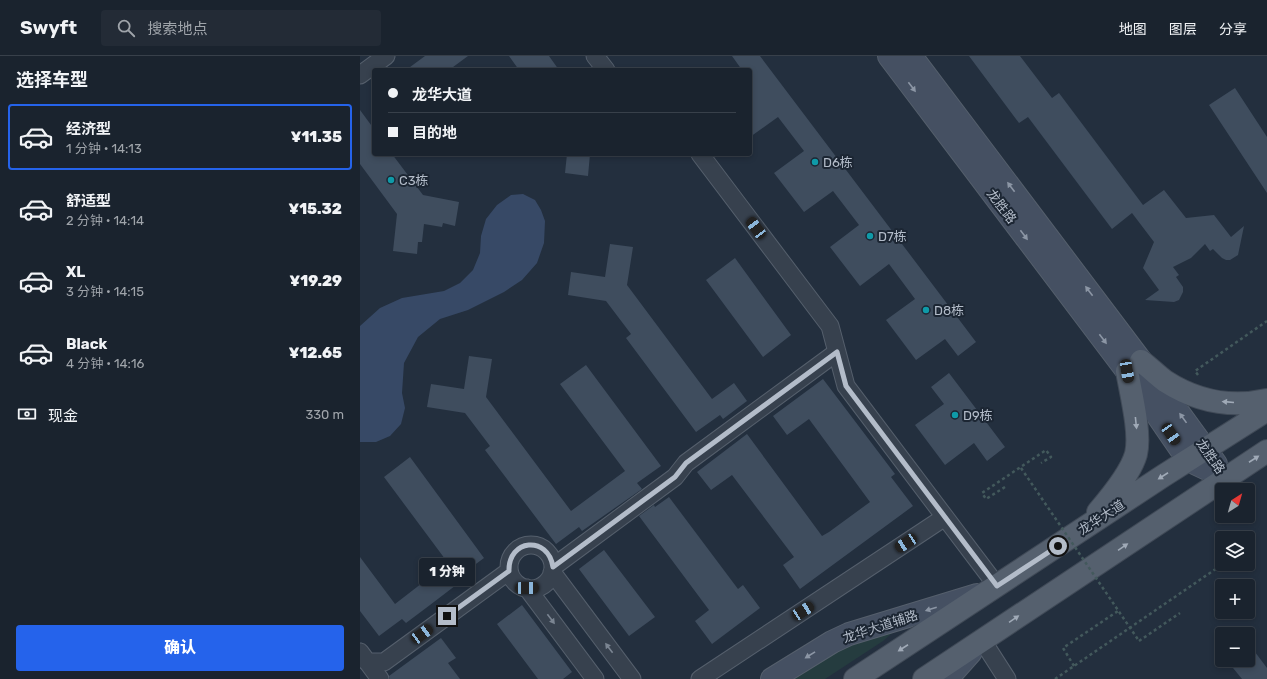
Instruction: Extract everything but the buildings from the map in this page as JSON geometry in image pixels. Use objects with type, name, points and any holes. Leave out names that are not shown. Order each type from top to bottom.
[{"type":"main road","name":"龙胜路","points":[[889,56],[1134,366],[1207,449],[1226,478]]},
{"type":"main road","name":"龙胜路","points":[[911,56],[1134,366],[1188,460],[1226,478]]},
{"type":"main road","points":[[1082,530],[1113,493],[1131,465],[1136,454],[1137,442],[1134,366],[1199,398],[1241,403],[1267,400]]},
{"type":"main road","name":"龙华大道","points":[[855,679],[1188,460],[1267,410]]},
{"type":"main road","points":[[924,679],[1267,451]]},
{"type":"main road","name":"龙华大道辅路","points":[[772,679],[832,642],[849,634],[945,605],[996,587]]},
{"type":"main road","points":[[947,679],[982,640]]},
{"type":"street","points":[[360,75],[386,56]]},
{"type":"street","points":[[595,56],[604,68]]},
{"type":"street","points":[[702,156],[830,326],[846,386],[996,587]]},
{"type":"street","points":[[527,588],[536,588],[543,585],[549,580],[553,570],[675,477],[686,463],[837,352]]},
{"type":"street","points":[[700,679],[945,517]]},
{"type":"street","points":[[595,679],[527,588],[516,582],[509,571],[511,558],[514,552],[519,548],[532,545],[545,550],[549,554],[553,570],[632,679]]},
{"type":"street","points":[[364,657],[384,662],[509,571]]},
{"type":"street","points":[[982,640],[1007,679]]},
{"type":"street","points":[[364,657],[380,679]]},
{"type":"path","points":[[1198,376],[1195,371],[1267,322]]},
{"type":"path","points":[[1004,487],[986,499],[982,493],[1046,450],[1051,457],[1042,464]]},
{"type":"path","points":[[1021,468],[1139,641],[1180,613]]},
{"type":"path","points":[[1056,679],[1215,569]]},
{"type":"path","points":[[1074,666],[1063,648],[1118,611]]},
{"type":"green space","points":[[899,627],[883,641],[825,679],[786,679],[825,653]]},
{"type":"water","points":[[523,194],[535,200],[545,221],[544,243],[537,263],[522,280],[504,292],[468,310],[440,319],[418,337],[404,363],[402,393],[405,408],[401,424],[390,436],[376,442],[360,442],[360,326],[380,308],[402,298],[444,291],[460,283],[473,270],[480,253],[481,236],[486,219],[497,205],[511,195]]},
{"type":"place","name":"D6栋","points":[[815,162]]},
{"type":"place","name":"C3栋","points":[[391,180]]},
{"type":"place","name":"D7栋","points":[[870,236]]},
{"type":"place","name":"D8栋","points":[[926,310]]},
{"type":"place","name":"D9栋","points":[[955,415]]},
{"type":"route","points":[[447,616],[509,571],[509,564],[514,552],[525,545],[539,546],[545,550],[549,554],[553,567],[675,477],[686,463],[837,352],[846,386],[997,586],[1058,546]]}]
